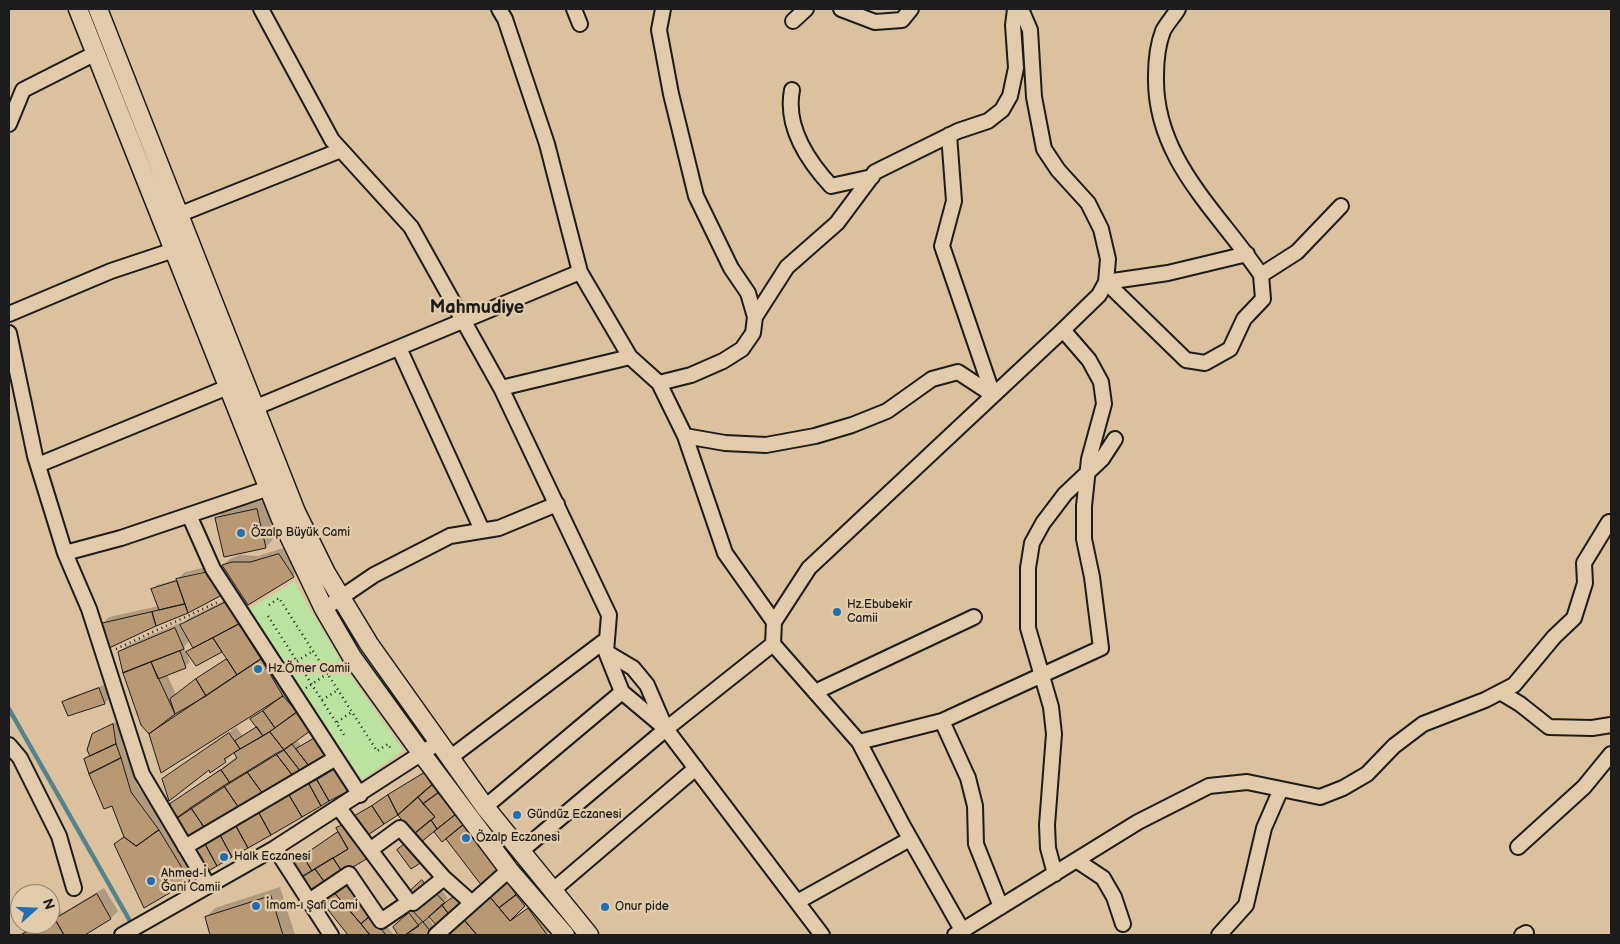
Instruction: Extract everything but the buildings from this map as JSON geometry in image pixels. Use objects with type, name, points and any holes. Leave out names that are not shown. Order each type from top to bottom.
[{"type":"main road","points":[[78,9],[228,388],[269,488],[324,609],[352,657],[422,754],[509,870],[565,935]]},
{"type":"main road","points":[[98,9],[296,512],[341,599],[368,644],[451,757],[485,807],[589,935]]},
{"type":"street","points":[[261,9],[269,27],[332,140],[411,227],[501,388],[609,615],[606,645],[622,692],[666,729],[822,935]]},
{"type":"street","points":[[499,9],[505,19],[547,144],[580,272],[630,357],[659,383],[685,436],[725,553],[774,622]]},
{"type":"street","points":[[574,9],[580,24]]},
{"type":"street","points":[[659,383],[691,375],[723,361],[742,349],[753,333],[755,317],[748,293],[731,268],[696,196],[659,30],[664,9]]},
{"type":"street","points":[[793,21],[806,9]]},
{"type":"street","points":[[847,10],[875,22],[902,20],[911,9]]},
{"type":"street","points":[[755,317],[787,267],[837,223],[875,172],[949,135],[988,121],[1002,110],[1010,96],[1016,68],[1012,26],[1015,9]]},
{"type":"street","points":[[1021,9],[1030,30],[1034,96],[1044,148],[1058,170],[1088,204],[1101,229],[1108,259],[1106,282],[1099,295],[1063,330],[809,568],[774,622],[773,644],[859,742],[960,934],[1138,822],[1209,786],[1247,782],[1320,797],[1343,788],[1367,774],[1394,746],[1423,724],[1514,685],[1554,637],[1574,618],[1585,583],[1584,563],[1608,522]]},
{"type":"street","points":[[1106,282],[1186,360],[1205,363],[1230,349],[1244,319],[1263,299],[1261,275],[1247,254],[1207,205],[1179,164],[1163,127],[1155,100],[1156,63],[1163,31],[1178,9]]},
{"type":"street","points":[[9,124],[23,90],[96,53]]},
{"type":"street","points":[[792,90],[789,105],[791,123],[822,176],[831,186],[872,177]]},
{"type":"street","points":[[949,135],[954,201],[942,246],[993,395]]},
{"type":"street","points":[[9,314],[111,271],[174,250],[178,215],[341,150]]},
{"type":"street","points":[[1261,275],[1297,252],[1341,206]]},
{"type":"street","points":[[1106,282],[1168,273],[1247,254]]},
{"type":"street","points":[[254,408],[580,272]]},
{"type":"street","points":[[859,742],[942,721],[1101,648],[1092,577],[1084,539],[1084,506],[1089,459],[1104,404],[1101,382],[1089,360],[1063,330]]},
{"type":"street","points":[[9,333],[38,465],[65,553],[89,609],[142,774],[208,885]]},
{"type":"street","points":[[399,348],[482,530]]},
{"type":"street","points":[[501,388],[630,357]]},
{"type":"street","points":[[685,436],[725,444],[766,445],[815,436],[852,425],[887,410],[932,378],[958,372],[993,395]]},
{"type":"street","points":[[38,465],[228,388]]},
{"type":"street","points":[[1055,874],[1048,848],[1047,825],[1054,734],[1051,707],[1028,628],[1028,568],[1032,543],[1044,523],[1065,494],[1102,459],[1115,439]]},
{"type":"street","points":[[65,553],[121,538],[269,488]]},
{"type":"street","points":[[324,609],[374,576],[450,536],[499,528],[557,504]]},
{"type":"street","points":[[189,515],[213,569],[360,795]]},
{"type":"street","points":[[815,692],[974,617]]},
{"type":"street","points":[[520,852],[666,729],[773,644]]},
{"type":"street","points":[[606,645],[633,668],[647,686],[666,729]]},
{"type":"street","points":[[451,757],[606,645]]},
{"type":"street","points":[[485,807],[622,692]]},
{"type":"street","points":[[1500,692],[1549,727],[1592,728],[1611,726]]},
{"type":"street","points":[[942,721],[968,778],[975,806],[976,844],[1001,907]]},
{"type":"street","points":[[122,935],[275,848],[360,795],[439,742]]},
{"type":"street","points":[[9,745],[20,758],[59,836],[74,888]]},
{"type":"street","points":[[1518,846],[1584,787],[1611,754]]},
{"type":"street","points":[[185,848],[336,758]]},
{"type":"street","points":[[552,891],[696,768]]},
{"type":"street","points":[[1219,935],[1246,905],[1264,828],[1282,789]]},
{"type":"street","points":[[339,808],[409,902]]},
{"type":"street","points":[[370,850],[400,828],[444,878],[472,903]]},
{"type":"street","points":[[797,902],[910,839]]},
{"type":"street","points":[[275,848],[331,935]]},
{"type":"street","points":[[1076,860],[1103,878],[1114,897],[1123,924]]},
{"type":"street","points":[[436,935],[509,870]]},
{"type":"street","points":[[309,901],[349,874],[380,921],[409,902],[413,903],[444,878]]},
{"type":"path","points":[[104,655],[231,596]]},
{"type":"path","points":[[269,605],[279,598],[377,751],[388,744],[391,749]]},
{"type":"path","points":[[268,616],[346,738]]},
{"type":"path","points":[[297,661],[313,651]]},
{"type":"path","points":[[296,695],[352,657]]},
{"type":"path","points":[[322,700],[338,690]]},
{"type":"path","points":[[336,723],[352,712]]},
{"type":"green space","points":[[294,582],[343,665],[403,750],[362,780],[249,609]]},
{"type":"waterway","points":[[9,709],[138,935]]},
{"type":"place","name":"Özalp Büyük Cami","points":[[241,533]]},
{"type":"place","name":"Hz.Ebubekir Camii","points":[[837,612]]},
{"type":"place","name":"Hz.Ömer Camii","points":[[258,669]]},
{"type":"place","name":"Gündüz Eczanesi","points":[[517,815]]},
{"type":"place","name":"Özalp Eczanesi","points":[[466,838]]},
{"type":"place","name":"Halk Eczanesi","points":[[224,857]]},
{"type":"place","name":"Ahmed-İ Ğani Camii","points":[[151,881]]},
{"type":"place","name":"İmam-ı Şafi Cami","points":[[256,906]]},
{"type":"place","name":"Onur pide","points":[[605,907]]},
{"type":"district","name":"Mahmudiye","points":[[477,308]]}]
